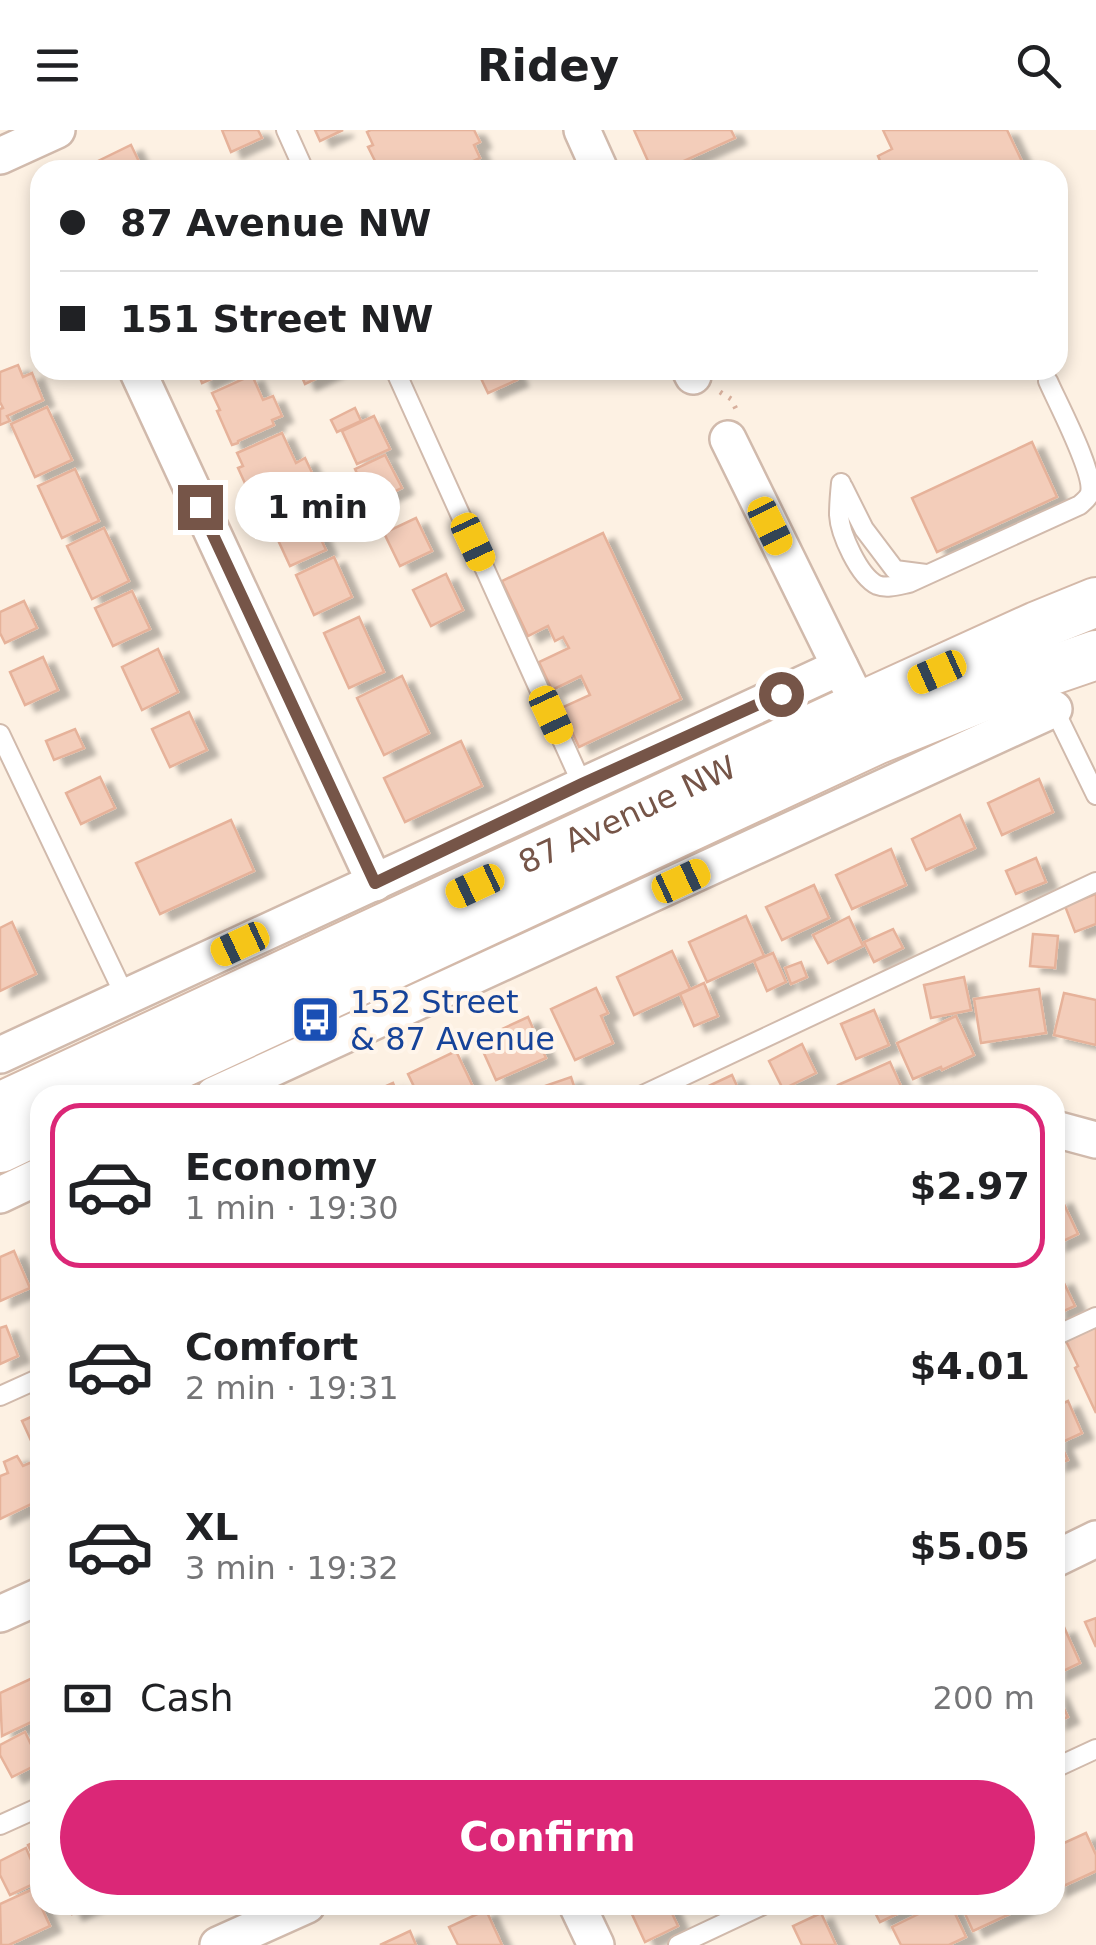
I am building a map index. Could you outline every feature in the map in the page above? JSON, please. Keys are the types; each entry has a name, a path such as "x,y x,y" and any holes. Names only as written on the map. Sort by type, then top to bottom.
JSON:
{"main road":[{"name":"87 Avenue NW","path":"134,1085 868,724 1038,626 1096,602"},
{"name":"87 Avenue NW","path":"868,724 1032,677 1096,654"},
{"name":"87 Avenue NW","path":"90,1085 176,1064"},
{"name":"87 Avenue NW","path":"0,1107 30,1100"},
{"path":"0,1148 30,1134"}],"street":[{"path":"582,130 596,160"},
{"path":"142,380 375,883"},
{"path":"733,427 868,724"},
{"name":"87 Avenue NW","path":"0,1055 582,784 868,724 1054,709"},
{"name":"87 Avenue NW","path":"232,1085 868,724"},
{"path":"1065,1132 1096,1140"},
{"path":"0,1195 30,1181"},
{"path":"1065,1553 1096,1539"},
{"path":"0,1614 30,1600"},
{"path":"218,1945 285,1915"},
{"path":"581,1915 596,1945"}],"lane":[{"path":"286,130 300,160"},
{"path":"399,380 582,784"},
{"path":"840,483 864,529 896,570 926,574 1080,505 1088,498 1090,481 1048,381"},
{"path":"1054,709 1096,795"},
{"path":"0,734 125,996"},
{"path":"664,1085 1096,882"},
{"path":"1065,1332 1096,1318"},
{"path":"0,1396 30,1382"},
{"path":"1065,1763 1096,1749"},
{"path":"0,1825 30,1811"},
{"path":"678,1945 742,1915"}],"path":[{"path":"702,380 731,399 733,427"}],"building":[{"path":"222,130 258,130 262,138 231,152"},
{"path":"315,130 343,130 320,141"},
{"path":"474,130 480,142 474,145 480,158 374,160 367,132"},
{"path":"634,130 731,130 735,138 686,160 648,160"},
{"path":"883,130 1007,130 1021,160 880,160 878,156 892,149"},
{"path":"131,145 138,160 100,160"},
{"path":"18,365 23,377 30,374 30,380 35,380 43,400 7,416 10,421 0,425 3,408 0,372"},
{"path":"241,380 254,380 263,400 273,396 282,416 272,420 274,425 232,445 212,393"},
{"path":"482,380 517,380 488,393"},
{"path":"47,407 72,460 35,477 11,424"},
{"path":"355,408 361,421 337,432 331,420"},
{"path":"374,416 390,449 357,464 342,431"},
{"path":"282,433 296,463 305,458 315,479 305,483 307,487 263,507 258,498 253,501 238,468 243,466 237,453"},
{"path":"1032,442 1057,497 937,552 912,498"},
{"path":"385,455 402,488 371,503 355,469"},
{"path":"75,469 99,521 62,538 38,486"},
{"path":"301,497 326,550 290,566 266,514"},
{"path":"416,518 432,551 400,566 384,533"},
{"path":"104,528 129,581 92,599 67,546"},
{"path":"603,533 681,699 579,747 561,708 590,695 581,676 552,690 539,662 569,648 563,637 555,641 548,626 528,636 502,581"},
{"path":"334,557 352,597 314,615 296,575"},
{"path":"446,574 463,610 431,626 413,590"},
{"path":"132,591 150,629 113,646 95,608"},
{"path":"24,601 37,628 5,643 0,633 0,612"},
{"path":"359,617 384,672 349,688 324,633"},
{"path":"158,649 178,692 142,710 122,667"},
{"path":"43,657 58,690 25,705 10,672"},
{"path":"402,676 429,733 384,755 357,698"},
{"path":"189,712 207,750 170,767 152,729"},
{"path":"75,729 84,748 54,760 46,741"},
{"path":"461,741 482,786 405,822 384,778"},
{"path":"100,777 115,808 81,824 66,793"},
{"path":"1039,779 1053,812 1002,835 988,803"},
{"path":"960,815 975,848 926,870 912,839"},
{"path":"231,820 254,871 160,914 136,863"},
{"path":"891,849 906,885 852,909 836,875"},
{"path":"1036,858 1046,882 1016,894 1006,871"},
{"path":"814,885 829,918 782,940 766,907"},
{"path":"1096,894 1096,924 1075,932 1065,906"},
{"path":"746,916 764,956 707,982 689,942"},
{"path":"849,917 863,946 828,963 813,935"},
{"path":"12,922 36,974 0,991 0,928"},
{"path":"893,929 903,948 874,962 864,942"},
{"path":"1033,934 1058,936 1055,968 1030,966"},
{"path":"672,951 690,989 634,1015 617,977"},
{"path":"773,953 786,982 767,991 754,961"},
{"path":"801,962 807,977 791,984 785,968"},
{"path":"964,977 971,1010 931,1018 924,985"},
{"path":"704,983 718,1016 694,1026 680,994"},
{"path":"596,988 608,1013 601,1016 613,1043 575,1060 551,1009"},
{"path":"1039,989 1046,1033 981,1043 974,999"},
{"path":"1064,993 1096,1000 1096,1045 1054,1035"},
{"path":"874,1010 889,1045 856,1059 841,1024"},
{"path":"956,1016 974,1055 913,1079 897,1043"},
{"path":"528,1017 546,1058 496,1080 478,1040"},
{"path":"802,1044 816,1073 791,1085 781,1085 769,1061"},
{"path":"456,1051 472,1085 413,1085 408,1074"},
{"path":"890,1062 900,1085 838,1085"},
{"path":"732,1075 736,1085 710,1085"},
{"path":"571,1077 574,1085 548,1085"},
{"path":"1065,1206 1078,1234 1065,1240"},
{"path":"14,1251 30,1288 0,1301 0,1257"},
{"path":"1065,1285 1075,1306 1065,1310"},
{"path":"6,1326 18,1356 0,1364 0,1328"},
{"path":"1096,1326 1096,1413 1066,1341"},
{"path":"1068,1401 1082,1433 1065,1441"},
{"path":"30,1417 30,1438 22,1421"},
{"path":"17,1456 23,1466 30,1463 30,1505 0,1519 0,1476 8,1473 4,1462"},
{"path":"1096,1618 1096,1647 1085,1622"},
{"path":"1065,1629 1080,1663 1065,1670"},
{"path":"30,1679 30,1723 2,1736 0,1693"},
{"path":"25,1732 30,1742 30,1768 12,1777 0,1755 0,1745"},
{"path":"1086,1833 1096,1855 1096,1871 1065,1885 1065,1842"},
{"path":"26,1848 30,1886 10,1895 0,1875 0,1861"},
{"path":"30,1890 30,1915 45,1915 50,1926 1,1945 0,1904"},
{"path":"475,1915 488,1915 502,1945 458,1945 449,1927"},
{"path":"632,1915 673,1915 678,1926 645,1942"},
{"path":"822,1915 836,1945 802,1945 793,1926"},
{"path":"876,1915 895,1915 880,1922"},
{"path":"917,1915 956,1915 966,1937 949,1945 901,1945 892,1927"},
{"path":"966,1915 1007,1915 973,1931"},
{"path":"410,1931 416,1945 380,1945"}],"place":[{"name":"152 Street & 87 Avenue","path":"315,1020"}],"route":[{"path":"200,507 375,883 781,694"}]}
